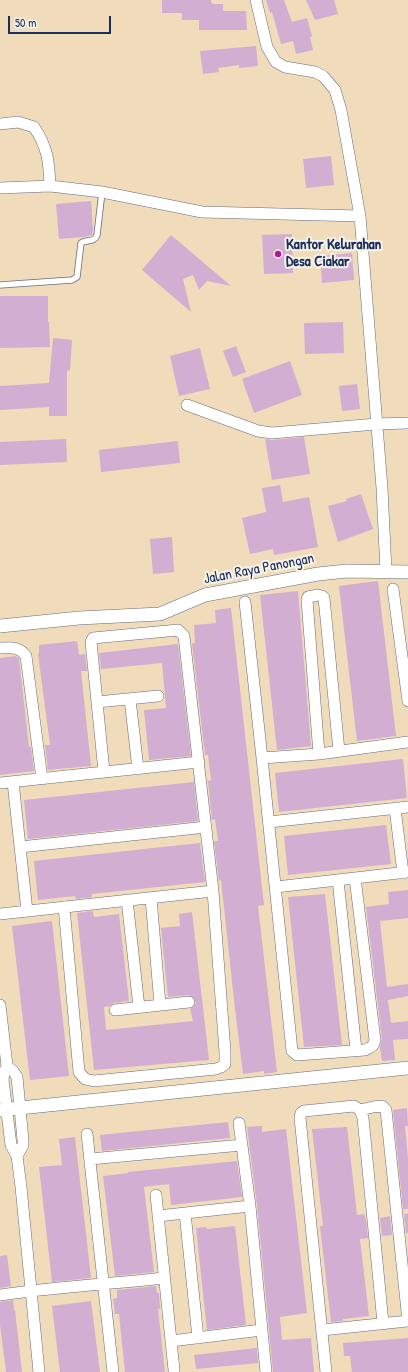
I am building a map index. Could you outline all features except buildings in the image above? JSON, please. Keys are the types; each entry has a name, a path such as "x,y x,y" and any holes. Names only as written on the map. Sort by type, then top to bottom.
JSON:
{"street":[{"path":"256,0 267,47 276,62 285,67 315,72 323,76 335,90 341,110 360,216 382,488 386,572"},
{"path":"0,124 18,122 34,127 41,138 49,162 50,186"},
{"path":"0,188 50,186 102,192 202,212 360,216"},
{"path":"187,405 258,431 272,432 408,423"},
{"name":"Jalan Raya Panongan","path":"0,626 79,618 160,614 204,595 318,574 346,571 408,572"},
{"path":"393,589 408,701"},
{"path":"319,754 307,600 308,597 318,595 324,598 339,751"},
{"path":"245,602 292,1051 297,1054 365,1050 372,1046 375,1040 356,878"},
{"path":"64,907 79,1072 85,1079 94,1081 110,1080 216,1069 225,1064 213,891 184,636 182,632 178,630 93,638 90,642 104,772"},
{"path":"0,648 15,648 22,650 26,656 42,779"},
{"path":"97,702 158,696"},
{"path":"130,699 138,769"},
{"path":"262,758 319,754 408,742"},
{"path":"0,783 199,762"},
{"path":"13,782 27,911"},
{"path":"269,822 408,807"},
{"path":"276,887 405,872 395,808"},
{"path":"20,847 206,827"},
{"path":"338,880 356,1050"},
{"path":"0,914 213,891"},
{"path":"151,898 160,1005"},
{"path":"127,900 139,1007"},
{"path":"115,1010 189,1002"},
{"path":"0,1004 7,1066 3,1080 3,1110 8,1123 11,1145 17,1156 32,1291 39,1372"},
{"path":"7,1066 17,1077 23,1140 23,1145 17,1156"},
{"path":"3,1110 408,1068"},
{"path":"326,1372 300,1118 301,1113 308,1110 354,1106 360,1110 363,1118 383,1323"},
{"path":"322,1330 408,1321 386,1110 382,1106 373,1106 360,1110"},
{"path":"239,1123 250,1206 266,1372"},
{"path":"87,1134 113,1372"},
{"path":"90,1159 242,1145"},
{"path":"156,1194 174,1370"},
{"path":"158,1216 250,1206"},
{"path":"185,1213 198,1338"},
{"path":"0,1295 164,1278"},
{"path":"171,1341 262,1330"}],"lane":[{"path":"0,285 72,280 77,277 81,243 93,240 97,235 102,192"}],"place":[{"name":"Kantor Kelurahan Desa Ciakar","path":"278,254"}]}
